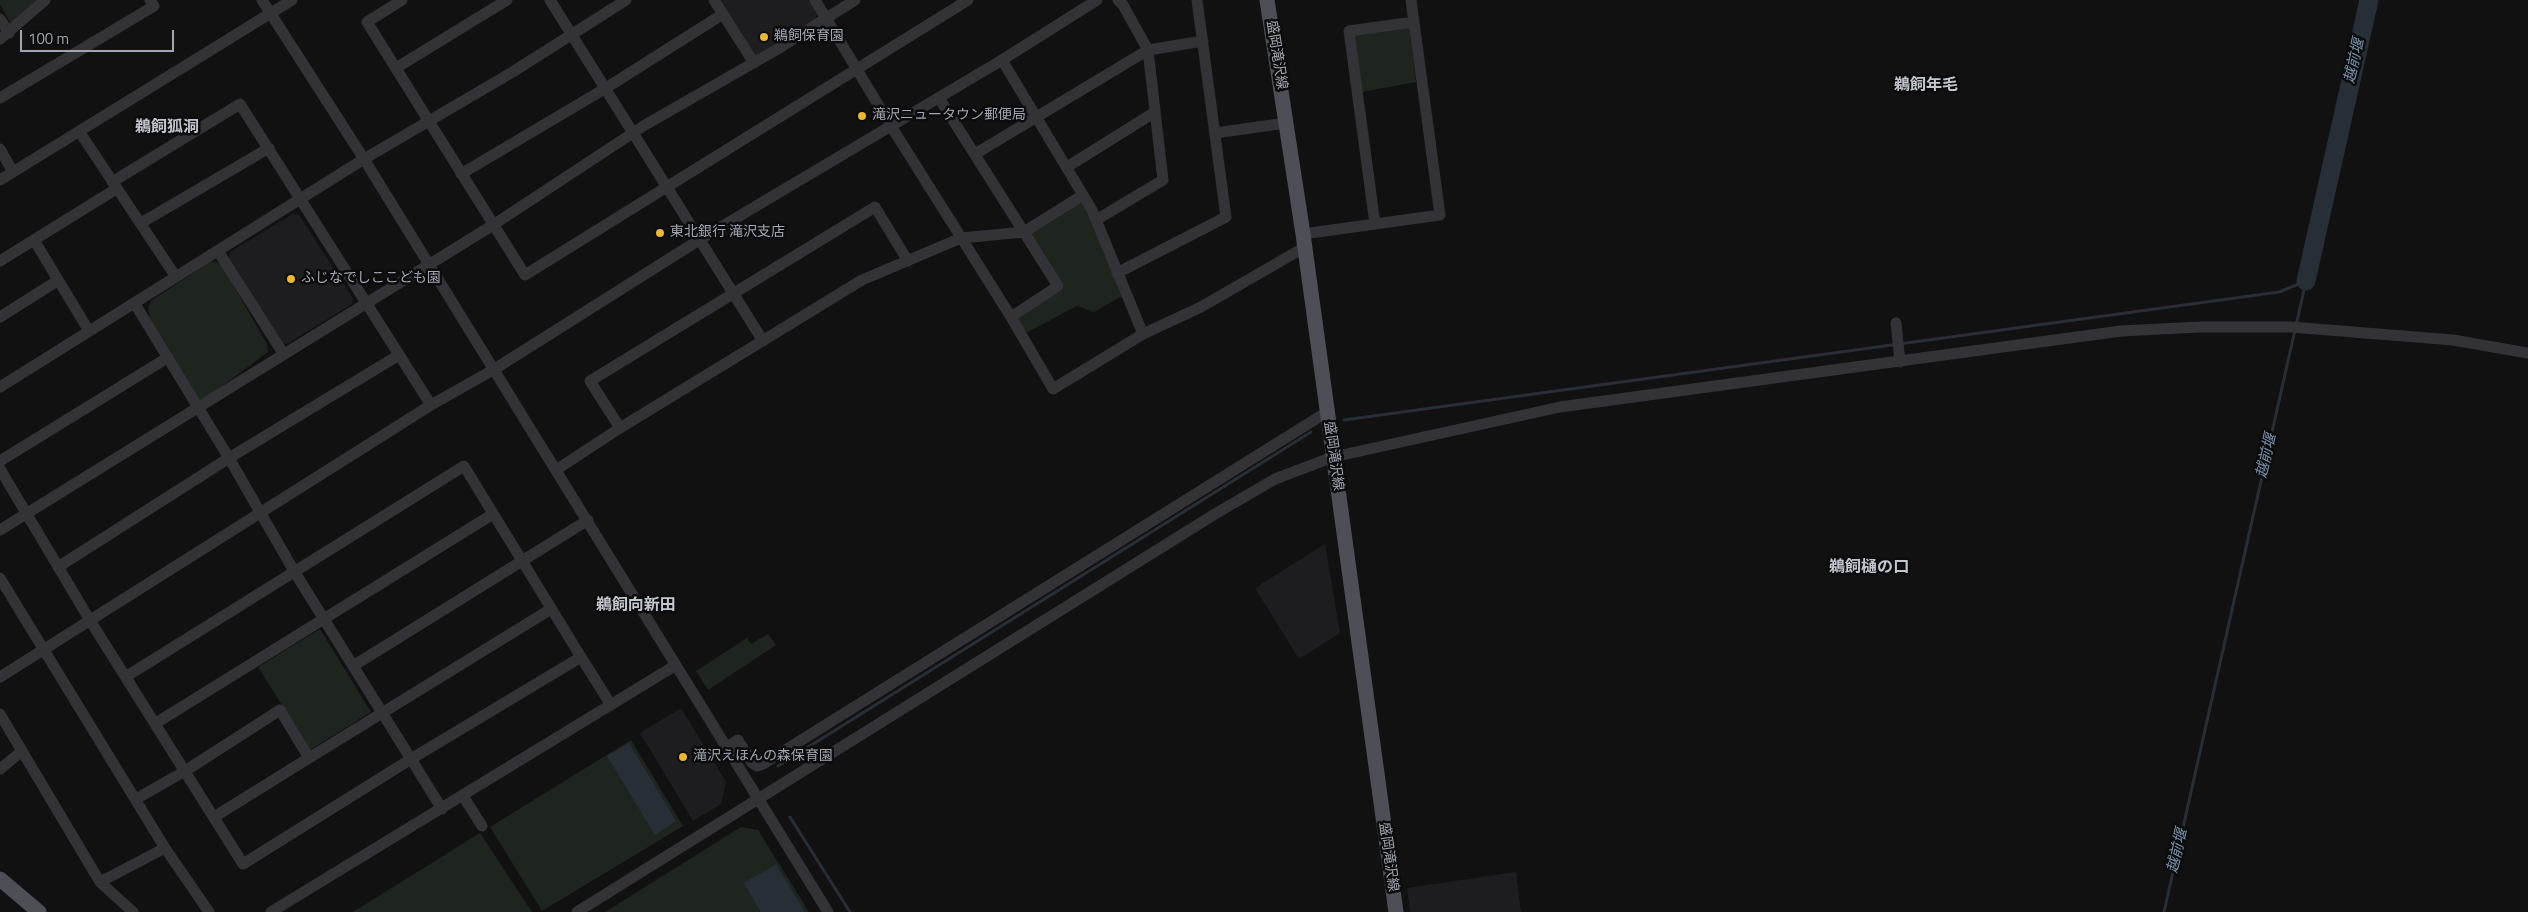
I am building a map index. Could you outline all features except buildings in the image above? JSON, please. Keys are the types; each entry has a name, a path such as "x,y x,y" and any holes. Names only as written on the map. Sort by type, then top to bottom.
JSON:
{"main road":[{"name":"盛岡滝沢線","path":"1268,0 1304,240 1396,912"},
{"path":"0,879 39,912"}],"street":[{"path":"0,19 4,36 45,0"},
{"path":"0,98 154,6 150,0"},
{"path":"262,0 364,159 828,912"},
{"path":"0,180 292,0"},
{"path":"402,0 367,22 526,275 968,0"},
{"path":"396,68 507,0"},
{"path":"550,0 635,133 699,240 763,341"},
{"path":"0,387 364,159 511,72 626,0"},
{"path":"714,0 754,63"},
{"path":"815,0 890,126 1011,317 1053,389 1143,334 1201,307 1304,240 1374,224 1440,215 1411,0"},
{"path":"0,530 283,353 493,225 635,133 754,63 855,0"},
{"path":"0,677 42,649 91,622 431,405 493,370 699,240 1002,60 1097,0"},
{"path":"1096,220 1163,180 1148,50 1123,5 1118,0"},
{"path":"1117,272 1226,218 1197,0"},
{"path":"462,174 606,88 723,14"},
{"path":"1374,224 1349,31 1414,22"},
{"path":"975,154 1148,50 1203,41"},
{"path":"1002,60 1084,195 1143,334"},
{"path":"938,98 1058,286 1011,317"},
{"path":"0,261 240,104 269,148 299,200 431,405"},
{"path":"1067,167 1155,112"},
{"path":"1215,133 1286,123"},
{"path":"79,131 176,277"},
{"path":"141,223 269,148"},
{"path":"0,149 13,172"},
{"path":"556,470 620,428 862,280 961,238 1024,232 1084,195"},
{"path":"620,428 590,381 734,295 875,207 908,261"},
{"path":"34,240 89,331"},
{"path":"218,251 283,353"},
{"path":"0,317 58,281"},
{"path":"135,304 229,458 294,571 442,809"},
{"path":"1896,323 1900,362"},
{"path":"578,912 1223,509 1275,479 1333,457 1560,407 2121,331 2200,327 2295,328 2453,340 2528,353"},
{"path":"58,567 229,458 399,355"},
{"path":"0,461 167,358"},
{"path":"727,747 738,740 752,763 757,766 762,764 1328,412"},
{"path":"127,676 464,466 611,705"},
{"path":"0,469 91,622 127,676 243,864 411,759 581,657"},
{"path":"156,723 493,514"},
{"path":"353,666 588,520"},
{"path":"0,578 165,848 208,912"},
{"path":"214,817 551,609"},
{"path":"271,912 676,666"},
{"path":"136,799 185,771 280,710 309,758"},
{"path":"0,714 100,882 133,912"},
{"path":"0,769 22,751"},
{"path":"463,796 482,826"},
{"path":"100,882 165,848"}],"shaded area":[{"path":"0,0 37,0 11,24 0,5"},
{"name":"鵜飼保育園","path":"717,0 809,0 817,13 816,18 756,56"},
{"path":"1409,26 1416,82 1362,92 1354,38 1358,33"},
{"path":"1083,198 1122,296 1094,312 1077,306 1024,334 1015,318 1061,286 1028,233"},
{"name":"ふじなでしここども園","path":"293,214 299,215 353,298 352,304 287,344 283,343 229,260 230,252"},
{"path":"211,261 221,264 267,344 268,352 206,398 197,400 150,318 148,308 151,301"},
{"path":"1325,544 1340,633 1299,659 1255,588"},
{"path":"320,629 371,712 310,750 258,667"},
{"path":"768,634 776,645 708,690 696,671 747,638 751,644"},
{"name":"滝沢えほんの森保育園","path":"681,708 726,782 721,804 693,821 640,733"},
{"path":"631,740 683,826 542,911 490,827"},
{"path":"629,743 676,821 655,835 607,756"},
{"path":"741,827 758,830 809,912 605,912"},
{"path":"480,833 532,912 353,912"},
{"path":"776,864 805,912 761,912 744,883"},
{"path":"1516,872 1521,912 1410,912 1407,888"}],"waterway":[{"name":"越前堰","path":"2306,281 2369,0"},
{"path":"1344,420 2279,292 2306,281 2164,912"},
{"path":"778,766 1311,432"},
{"path":"790,817 850,912"}],"place":[{"name":"鵜飼保育園","path":"764,37"},
{"name":"滝沢ニュータウン郵便局","path":"862,116"},
{"name":"東北銀行 滝沢支店","path":"660,233"},
{"name":"ふじなでしここども園","path":"291,279"},
{"name":"滝沢えほんの森保育園","path":"683,757"}],"district":[{"name":"鵜飼年毛","path":"1926,86"},
{"name":"鵜飼狐洞","path":"167,128"},
{"name":"鵜飼樋の口","path":"1869,568"},
{"name":"鵜飼向新田","path":"636,606"}]}
